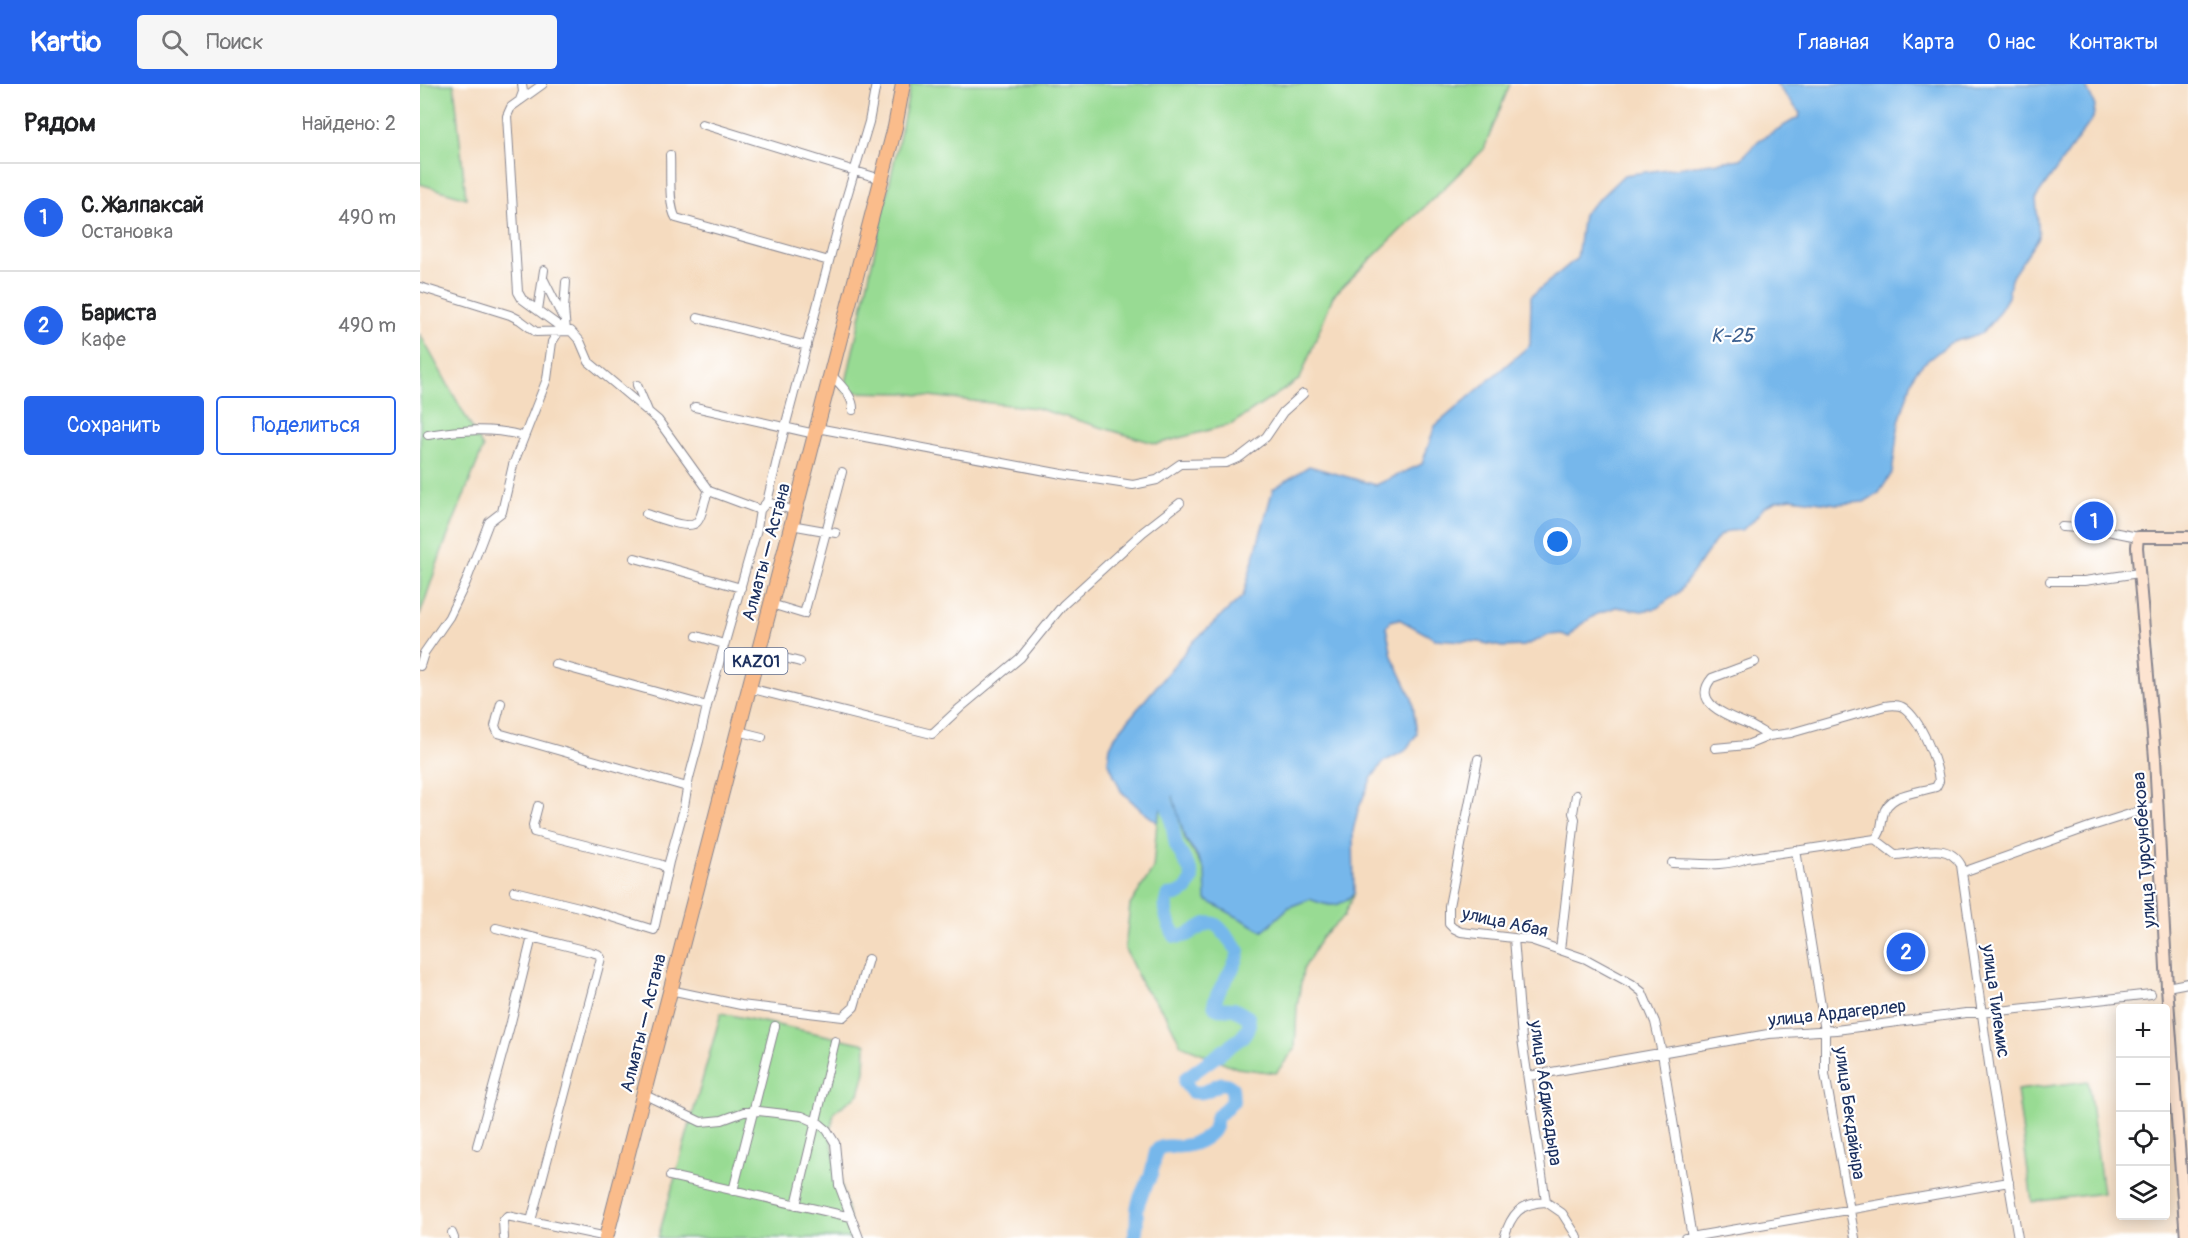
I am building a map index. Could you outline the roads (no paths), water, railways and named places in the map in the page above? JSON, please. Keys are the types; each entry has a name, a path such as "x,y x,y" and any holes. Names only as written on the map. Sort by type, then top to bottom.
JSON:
{"highway":[{"name":"Алматы — Астана","path":"607,1237 895,127 903,84"}],"street":[{"path":"520,100 523,92 522,84"},
{"path":"543,84 511,107 507,116 518,292 522,299 562,331"},
{"path":"514,891 583,908 654,930 667,872 684,813 687,787 707,706 741,588 760,510 768,502 785,427 829,261 869,122 876,84"},
{"path":"702,124 881,179"},
{"path":"670,156 672,205 676,218 829,261"},
{"path":"544,270 544,280 564,320"},
{"path":"538,310 540,288 544,280"},
{"path":"420,666 424,653 449,617 466,582 489,522 502,512 513,465 547,380 552,342 562,331 566,282"},
{"path":"420,287 510,315 536,332 574,333 589,362 665,428 709,491 760,510"},
{"path":"698,318 807,346"},
{"path":"831,374 854,404 853,410"},
{"path":"637,385 648,411"},
{"path":"695,407 785,427 1133,485 1157,480 1180,464 1226,463 1240,458 1266,437 1283,412 1303,394"},
{"path":"428,435 477,430 510,432 523,436"},
{"path":"771,604 804,614 842,472"},
{"path":"646,514 686,526 693,525 698,522 709,491"},
{"path":"768,502 795,511"},
{"path":"749,688 932,734 1020,658 1064,605 1143,532 1180,503"},
{"path":"791,525 836,533"},
{"path":"2062,527 2097,529 2138,537 2188,537"},
{"name":"улица Турсунбекова","path":"2138,537 2186,1238"},
{"path":"635,558 741,588"},
{"path":"2050,581 2084,581 2139,573"},
{"path":"697,636 724,644"},
{"path":"758,651 800,662"},
{"path":"1755,662 1712,678 1706,688 1707,694 1711,704 1719,712 1769,736"},
{"path":"555,664 707,706"},
{"path":"501,703 495,728 498,733 687,787"},
{"path":"1672,863 1736,863 1747,858 1875,839 1880,833 1884,812 1891,801 1900,796 1936,787 1939,781 1933,756 1924,737 1904,708 1898,705 1886,706 1798,731 1769,736 1738,747 1715,748"},
{"path":"738,731 762,737"},
{"name":"улица Абая","path":"1478,759 1448,920 1453,928 1461,932 1531,940 1560,950 1606,969 1642,992 1653,1016 1662,1053 1690,1238"},
{"path":"1560,950 1575,819 1573,806 1576,795"},
{"path":"1875,839 1896,855 1946,850 1959,860 1963,872 2158,805"},
{"path":"538,806 532,825 534,832 659,864 664,866 667,872"},
{"name":"улица Бекдайыра","path":"1796,850 1824,1031 1825,1074 1855,1238"},
{"name":"улица Тилемис","path":"1963,872 1982,1012 2018,1238"},
{"path":"496,928 598,954 601,962 531,1221"},
{"path":"477,1146 532,937"},
{"name":"улица Абдикадыра","path":"1514,938 1522,1039 1546,1202"},
{"path":"670,990 741,1005 843,1017 854,1007 868,959"},
{"path":"2168,987 2188,983"},
{"name":"улица Ардагерлер","path":"1529,1076 1768,1034 1824,1031 2151,994"},
{"path":"733,1191 775,1026"},
{"path":"796,1205 835,1041"},
{"path":"643,1094 701,1122 722,1120 744,1112 789,1114 815,1121 833,1137 837,1150 839,1185 858,1238"},
{"path":"670,1176 852,1217"},
{"path":"1690,1238 2008,1182"},
{"path":"1504,1238 1513,1215 1530,1204 1546,1202 1562,1213 1572,1225 1578,1238"},
{"path":"504,1238 504,1218 507,1216 607,1237"}],"water":[{"name":"К-25","path":"1776,84 2085,84 2095,106 2093,118 2036,198 2039,237 2011,278 2008,297 1996,317 1982,333 1950,343 1914,374 1899,422 1892,473 1879,493 1864,502 1837,504 1791,498 1764,507 1742,530 1728,531 1719,536 1679,592 1657,608 1642,611 1616,607 1597,614 1580,625 1569,637 1562,634 1549,635 1524,646 1502,647 1479,642 1435,639 1399,619 1390,621 1386,627 1392,656 1412,698 1417,734 1405,751 1383,762 1371,779 1358,810 1353,831 1354,893 1338,904 1328,905 1310,899 1289,907 1263,931 1206,900 1205,871 1185,839 1169,783 1157,822 1121,791 1108,761 1110,747 1116,735 1194,641 1243,596 1273,489 1309,466 1376,485 1422,464 1435,426 1530,345 1531,296 1577,258 1583,214 1624,175 1741,159 1759,140 1799,117 1800,113"}],"waterway":[{"path":"1134,1238 1139,1201 1150,1176 1156,1151 1165,1146 1189,1145 1206,1138 1214,1129 1216,1118 1233,1101 1232,1088 1228,1085 1221,1084 1207,1091 1192,1092 1185,1083 1186,1078 1241,1038 1249,1026 1248,1017 1234,1009 1216,1008 1214,1004 1239,951 1219,927 1211,923 1186,935 1175,936 1167,917 1168,896 1177,895 1186,890 1192,880 1191,872 1176,845 1165,798 1173,765"}],"place":[{"name":"С. Жалпаксай","path":"2094,521"},
{"name":"Бариста","path":"1906,952"}]}
